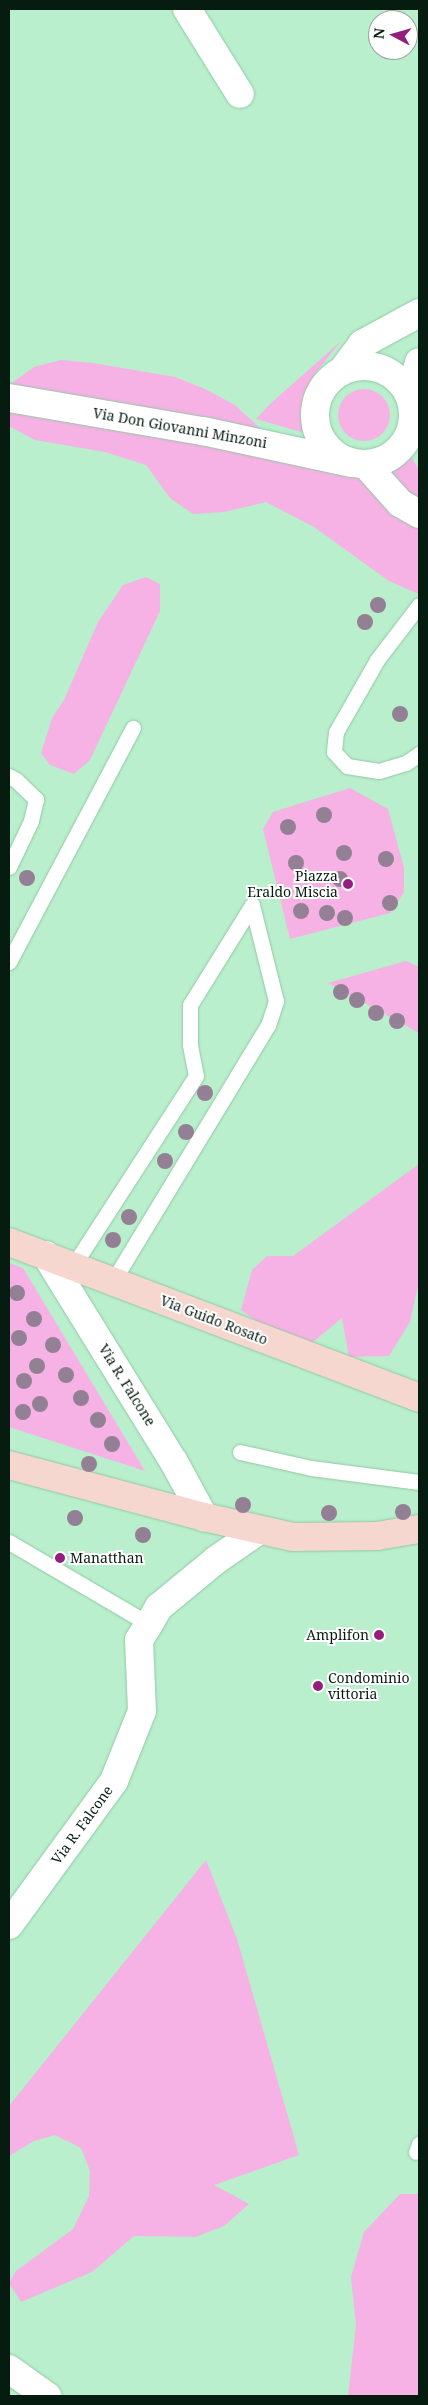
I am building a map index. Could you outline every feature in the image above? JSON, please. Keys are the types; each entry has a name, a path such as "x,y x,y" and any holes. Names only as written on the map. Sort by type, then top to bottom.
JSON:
{"street":[{"path":"187,9 240,94"},
{"path":"342,371 358,366 374,366 389,372 402,383 410,396 416,433 396,453 382,462 359,464 335,456 324,444 316,428 315,412 319,395 329,381 342,371 362,344 419,313"},
{"path":"410,396 419,362"},
{"name":"Via Don Giovanni Minzoni","path":"9,398 203,431 359,464"},
{"path":"359,464 400,503 419,514"},
{"name":"Via Guido Rosato","path":"9,1242 419,1398"},
{"name":"Via R. Falcone","path":"46,1255 174,1462 204,1517"},
{"path":"9,1465 258,1531 293,1537 377,1536 419,1528"},
{"name":"Via R. Falcone","path":"9,1925 114,1781 142,1711 139,1640 148,1624 159,1607 216,1560 258,1531"},
{"path":"9,2369 47,2396"}],"lane":[{"path":"419,605 377,660 336,732 334,752 347,766 378,771 406,763 419,754"},
{"path":"9,962 133,728"},
{"path":"9,776 16,780 36,800 31,821 9,867"},
{"path":"73,1266 196,1076 190,1045 190,1005 252,905 276,1001 268,1025 113,1281"},
{"path":"240,1452 311,1468 419,1482"},
{"path":"9,1542 148,1624"}],"shaded area":[{"path":"341,341 313,376 305,394 301,414 305,433 256,419 270,404"},
{"path":"61,360 93,363 175,377 205,389 235,405 264,432 361,471 419,523 419,594 389,581 314,527 266,502 224,512 193,514 170,498 146,465 105,452 35,440 9,426 9,385 34,367"},
{"path":"364,389 374,391 382,397 388,405 390,415 388,425 382,433 374,439 364,441 354,439 346,433 340,425 338,415 340,405 346,397 354,391"},
{"path":"412,458 419,470 419,500 380,476"},
{"path":"146,577 160,584 160,611 90,760 74,774 50,765 41,753 52,718 64,700 98,622 123,585"},
{"path":"350,788 388,809 404,868 404,892 390,913 290,939 263,829 273,812"},
{"path":"406,961 419,967 419,1033 328,983"},
{"path":"419,1164 419,1282 410,1322 389,1356 349,1357 342,1318 313,1342 274,1333 241,1310 252,1270 267,1256 293,1256"},
{"path":"9,1263 23,1268 145,1471 9,1427"},
{"path":"206,1860 237,1939 299,2155 214,2185 249,2204 224,2226 195,2237 134,2236 92,2272 21,2302 9,2283 16,2271 73,2229 89,2196 90,2171 81,2148 55,2135 34,2141 9,2156 9,2106"},
{"path":"400,2194 419,2194 419,2396 348,2396 356,2325 351,2277 364,2232"}],"place":[{"name":"Piazza Eraldo Miscia","path":"348,884"},
{"name":"Manatthan","path":"60,1558"},
{"name":"Amplifon","path":"379,1635"},
{"name":"Condominio vittoria","path":"318,1686"}]}
